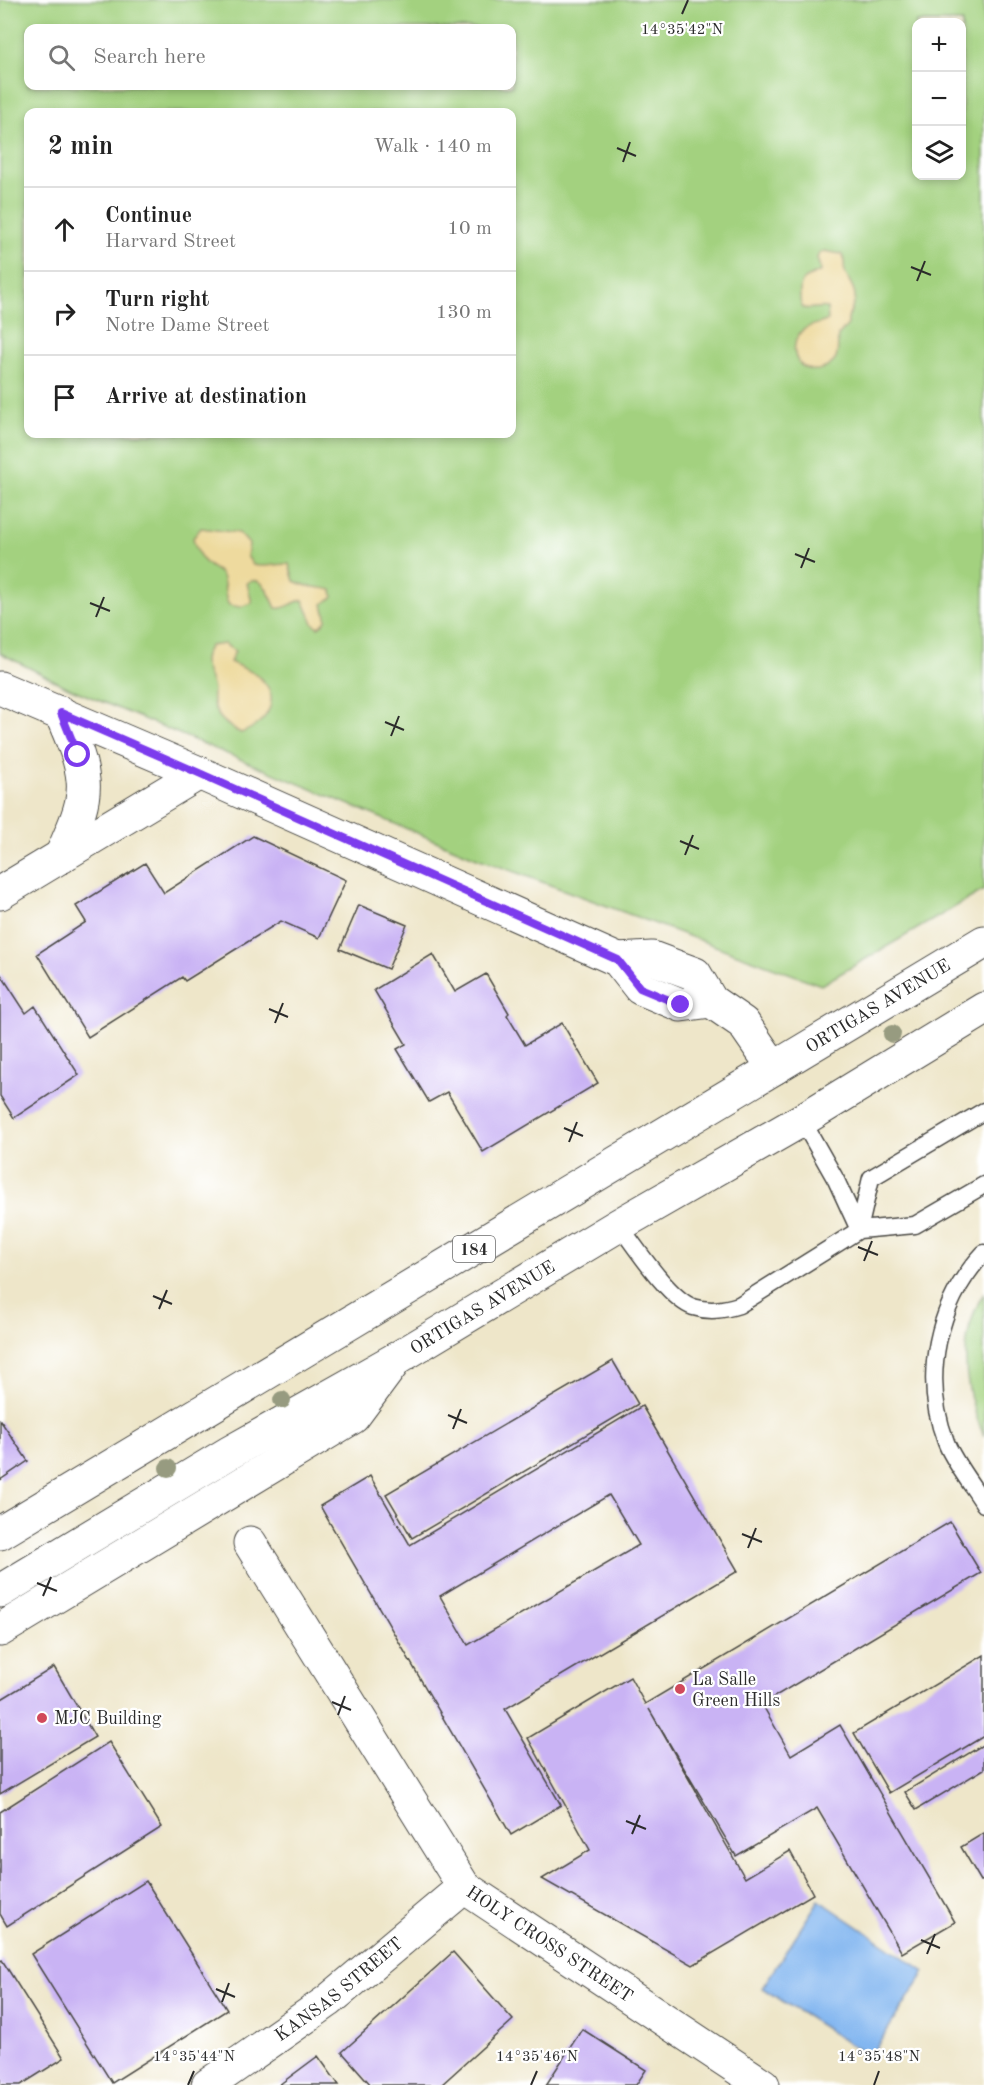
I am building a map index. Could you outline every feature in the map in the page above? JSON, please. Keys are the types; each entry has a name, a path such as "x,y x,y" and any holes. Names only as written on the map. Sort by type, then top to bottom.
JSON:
{"main road":[{"path":"0,688 199,773 618,960 652,958 695,974 711,1001 743,1023 774,1068"},
{"path":"61,713 78,755 84,782 80,809 61,857"},
{"path":"0,893 199,773"},
{"name":"ORTIGAS AVENUE","path":"0,1533 984,942"},
{"name":"ORTIGAS AVENUE","path":"0,1630 353,1417 396,1359 619,1225 802,1120 984,1009"},
{"path":"0,1591 229,1453 396,1359"},
{"name":"HOLY CROSS STREET","path":"250,1543 464,1887 763,2085"},
{"name":"KANSAS STREET","path":"208,2085 328,2001 464,1887"}],"lane":[{"path":"859,1230 871,1178 984,1111"},
{"path":"802,1120 836,1180 859,1230"},
{"path":"619,1225 664,1285 692,1307 719,1311 739,1305 859,1230 915,1225 984,1185"},
{"path":"984,1253 956,1291 943,1320 936,1350 934,1382 937,1413 946,1443 984,1504"}],"green space":[{"path":"0,0 984,0 984,890 821,985 477,858 69,688 0,653"},
{"path":"984,1293 984,1436 968,1383 966,1346 975,1310"}],"sand":[{"path":"824,251 843,256 845,272 855,298 848,325 838,335 835,360 830,365 813,370 800,364 796,358 795,343 802,331 828,320 827,308 803,308 800,301 800,288 805,279 821,271 817,258"},
{"path":"201,528 239,533 249,544 247,556 253,565 289,564 294,581 332,590 333,597 323,604 325,622 318,627 313,623 303,600 283,608 276,608 265,587 257,581 247,583 252,603 240,607 229,605 222,576 204,562 195,545 193,538"},
{"path":"224,644 235,651 230,662 255,674 264,682 271,699 266,715 241,733 228,725 217,713 213,703 212,685 204,662 210,646"}],"water":[{"path":"819,1900 925,1972 870,2057 762,1988"}],"building":[{"path":"253,836 346,880 319,938 281,921 185,981 182,977 88,1037 37,954 86,922 76,906 145,863 164,893"},
{"path":"359,905 407,925 388,969 340,949"},
{"path":"433,954 455,992 486,974 525,1045 562,1023 598,1083 483,1152 447,1092 429,1102 397,1049 406,1044 374,990"},
{"path":"0,973 26,1013 35,1006 79,1075 14,1118 0,1096"},
{"path":"613,1361 638,1404 412,1538 386,1494"},
{"path":"642,1406 738,1571 505,1709 561,1805 511,1835 320,1506 370,1476 410,1545","holes":["609,1495 639,1545 468,1645 440,1596"]},
{"path":"0,1420 28,1461 0,1480"},
{"path":"950,1522 981,1573 762,1704 791,1755 840,1725 955,1922 902,1953 817,1808 736,1856 649,1709 745,1878 790,1851 813,1894 693,1965 542,1879 590,1850 528,1738 630,1677 645,1704"},
{"path":"984,1655 984,1736 889,1793 854,1733"},
{"name":"MJC Building","path":"54,1667 95,1737 0,1794 0,1700"},
{"path":"109,1742 162,1827 7,1926 0,1914 0,1812"},
{"path":"984,1744 984,1769 916,1810 905,1792"},
{"path":"984,1833 984,1880 981,1881 961,1847"},
{"path":"146,1881 227,2010 112,2083 31,1954"},
{"path":"453,1952 513,2020 441,2085 371,2085 342,2052"},
{"path":"2,1960 64,2058 21,2085 0,2085 0,1961"},
{"path":"582,2029 646,2070 636,2085 546,2085"},
{"path":"318,2056 339,2085 279,2085"}],"place":[{"name":"La Salle Green Hills","path":"680,1689"},
{"name":"MJC Building","path":"42,1718"}],"route":[{"path":"78,755 61,713 618,960 640,988 681,1005"}]}
